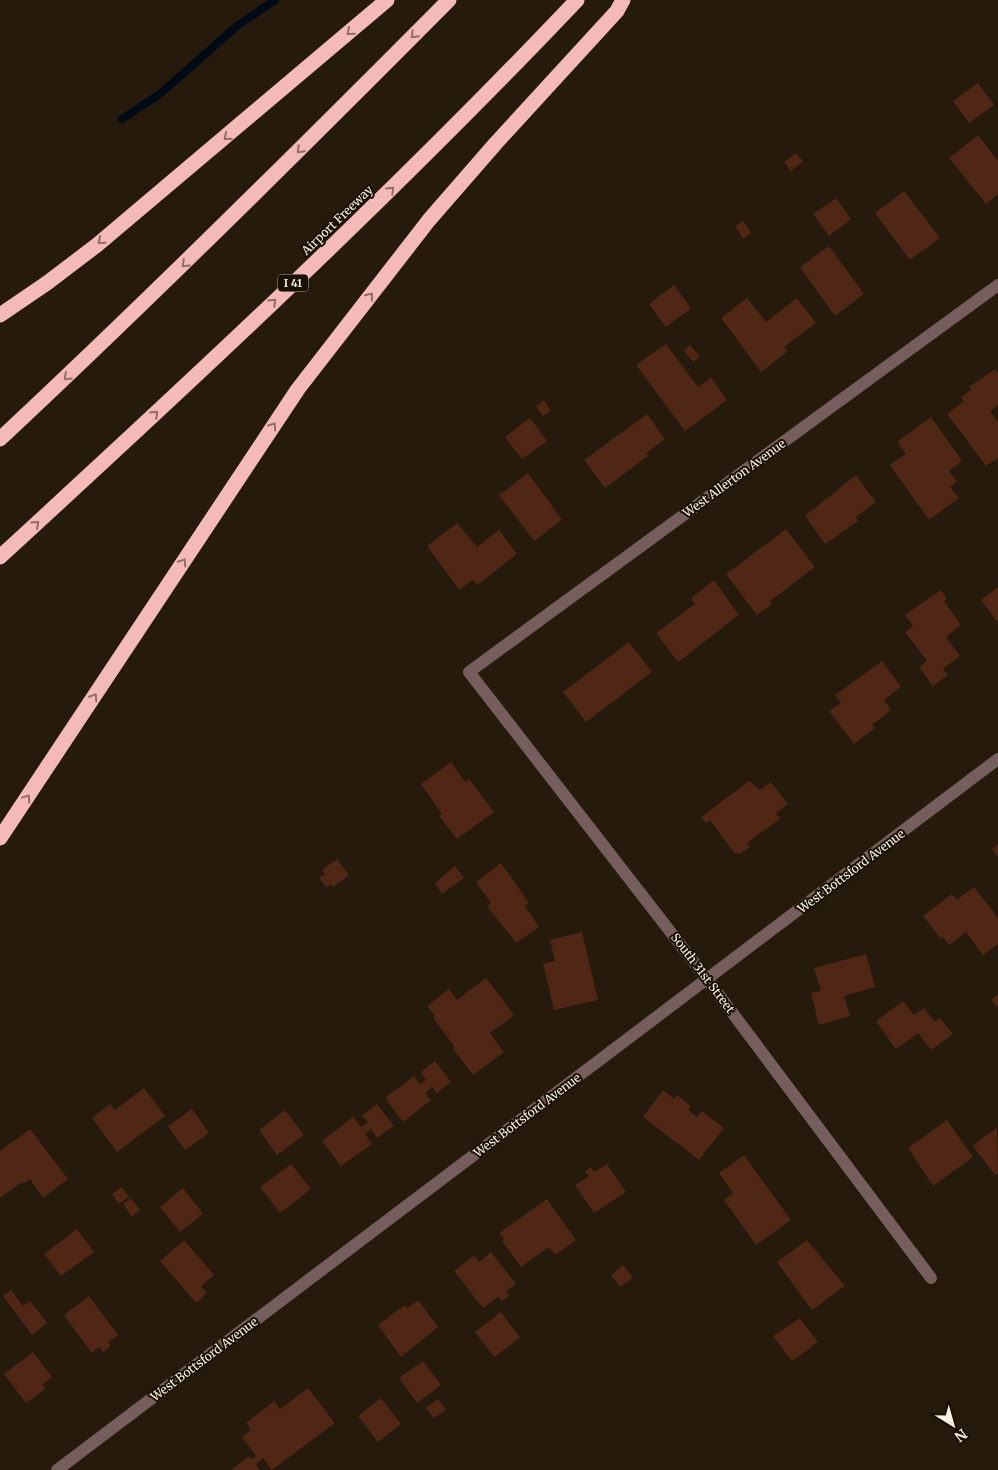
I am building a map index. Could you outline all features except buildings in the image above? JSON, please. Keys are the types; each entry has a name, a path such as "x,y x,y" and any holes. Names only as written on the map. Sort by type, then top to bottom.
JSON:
{"highway":[{"path":"0,314 47,283 96,245 387,0"},
{"path":"0,439 136,312 449,0"},
{"name":"Airport Freeway","path":"0,557 128,440 386,194 577,0"},
{"path":"0,838 304,382 429,220 496,143 617,11 623,0"}],"street":[{"name":"West Allerton Avenue","path":"469,672 998,285"},
{"name":"South 31st Street","path":"469,672 707,979 931,1278"},
{"name":"West Bottsford Avenue","path":"57,1470 998,759"}],"waterway":[{"path":"122,119 161,93 237,26 275,0"}]}
